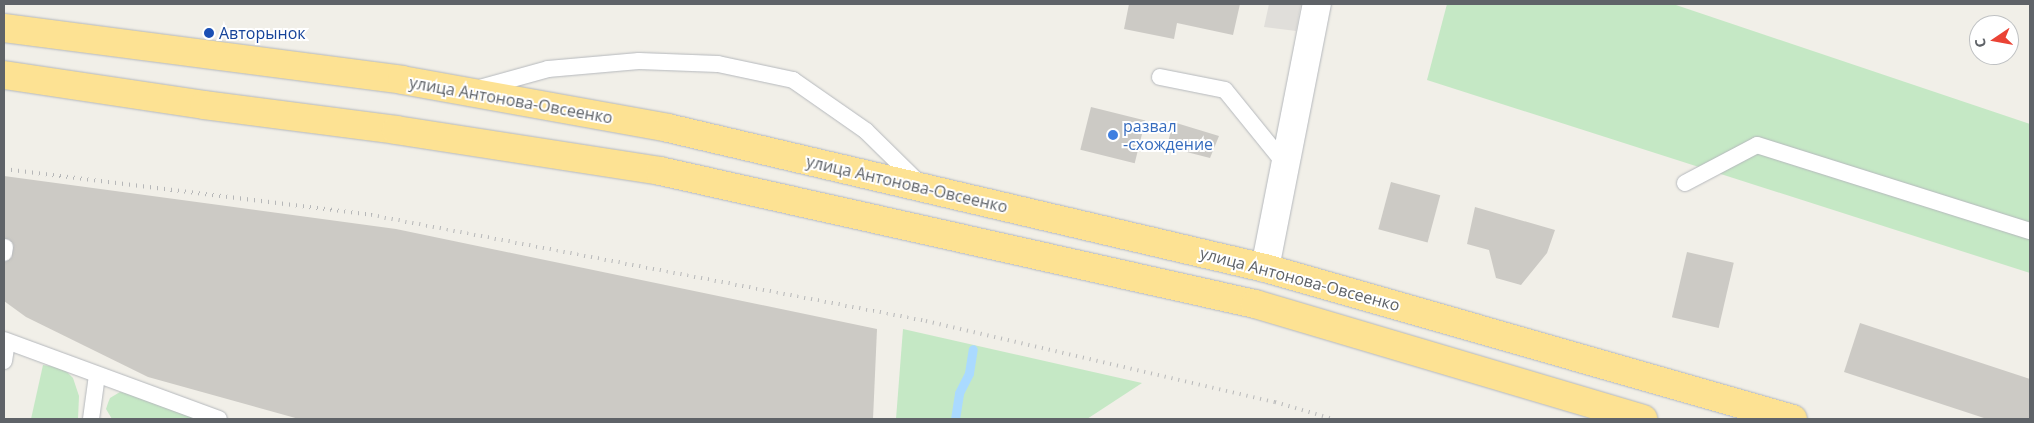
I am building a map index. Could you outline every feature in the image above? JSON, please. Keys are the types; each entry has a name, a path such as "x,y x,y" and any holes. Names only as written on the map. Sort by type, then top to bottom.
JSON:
{"highway":[{"name":"улица Антонова-Овсеенко","path":"4,28 392,79 668,128 1266,268 1793,419"},
{"path":"4,74 204,105 396,130 660,171 1256,304 1643,419"}],"street":[{"path":"1266,268 1318,4"}],"lane":[{"path":"467,92 548,69 639,61 718,64 793,80 866,131 924,187"},
{"path":"1160,77 1224,90 1285,164"},
{"path":"1685,183 1757,145 2030,231"},
{"path":"4,361 6,342 219,419"},
{"path":"91,419 97,375"}],"shaded area":[{"path":"1269,4 1301,4 1296,31 1264,27"}],"green space":[{"path":"1447,4 1673,4 2030,124 2030,273 1427,80"},
{"path":"903,329 1142,383 1087,419 896,419"},
{"path":"43,365 63,368 73,378 79,396 78,419 31,419"},
{"path":"120,392 128,393 199,419 112,419 106,409 110,398"}],"building":[{"path":"1129,4 1240,4 1233,35 1177,23 1174,39 1124,29"},
{"name":"развал -схождение","path":"1091,107 1145,121 1135,163 1080,150"},
{"path":"1173,122 1219,136 1210,158 1167,147"},
{"path":"4,176 396,229 877,329 873,419 299,419 148,377 26,317 4,301"},
{"path":"1391,182 1440,195 1428,243 1378,229"},
{"path":"1475,207 1555,230 1547,253 1521,285 1496,278 1489,250 1467,244"},
{"path":"1687,252 1734,263 1719,328 1672,317"},
{"path":"1860,323 2030,379 2030,419 1987,419 1844,372"}],"waterway":[{"path":"955,419 959,393 969,373 973,349"}],"railway":[{"path":"4,169 371,215 926,321 1275,402 1333,419"}],"place":[{"name":"Авторынок","path":"209,33"},
{"name":"развал -схождение","path":"1113,135"}]}
